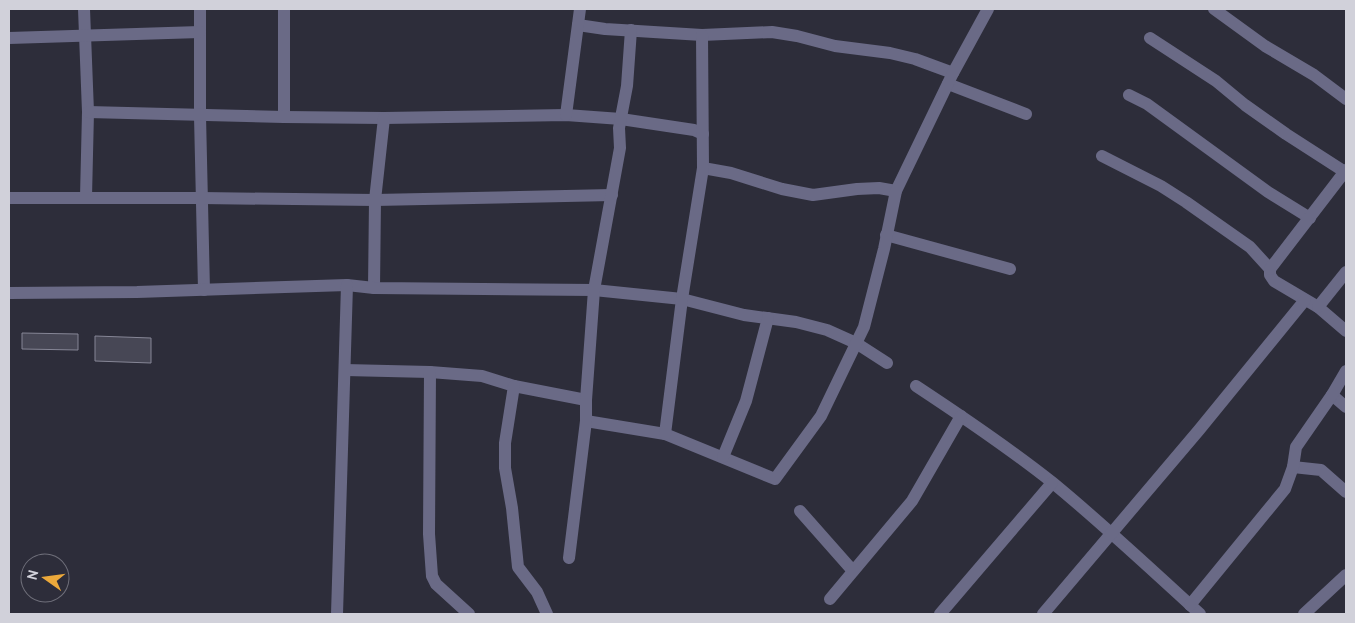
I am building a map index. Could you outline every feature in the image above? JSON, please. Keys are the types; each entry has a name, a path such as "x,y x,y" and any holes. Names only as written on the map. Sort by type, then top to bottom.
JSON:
{"street":[{"path":"84,9 88,112 86,197"},
{"path":"200,9 201,198 204,290"},
{"path":"284,9 284,117"},
{"path":"566,115 580,9"},
{"path":"586,421 665,434 775,479 821,416 864,327 896,191 951,78 988,9"},
{"path":"1214,9 1265,46 1314,75 1346,99"},
{"path":"578,25 605,29 702,35 772,32 797,36 835,46 890,53 915,59 1026,114"},
{"path":"569,558 586,421 594,290 620,148 619,128 627,86 631,30"},
{"path":"9,38 200,32"},
{"path":"665,434 682,299 703,168 702,35"},
{"path":"1150,38 1216,81 1245,105 1286,134 1346,171 1270,269 1270,275 1274,281 1318,307 1346,331"},
{"path":"1129,95 1147,104 1268,192 1310,218"},
{"path":"88,112 200,116 384,118 566,115 621,119 694,130 703,134"},
{"path":"374,288 374,200 384,118"},
{"path":"1102,156 1161,186 1186,202 1250,247 1270,269"},
{"path":"703,168 731,173 782,189 813,195 857,188 879,188 896,191"},
{"path":"9,198 374,200 612,195"},
{"path":"886,235 1010,269"},
{"path":"1318,307 1346,272"},
{"path":"337,614 346,285"},
{"path":"9,293 204,290 346,285 374,288 594,290 682,299 744,315 796,322 827,330 856,343 887,363"},
{"path":"1043,614 1199,430 1305,300"},
{"path":"723,457 746,401 768,318"},
{"path":"345,370 430,372 482,376 514,386 586,400"},
{"path":"916,386 1052,482 1111,533 1194,611 1285,489 1293,467 1296,447 1346,371"},
{"path":"430,372 429,525 432,576 436,584 469,614"},
{"path":"514,386 505,443 505,468 512,508 518,567 537,592 547,614"},
{"path":"1332,395 1346,407"},
{"path":"830,599 912,501 961,416"},
{"path":"1293,467 1322,470 1346,492"},
{"path":"940,614 1052,482"},
{"path":"800,511 853,571"},
{"path":"1304,614 1346,575"}],"building":[{"path":"22,333 78,334 78,350 22,349"},
{"path":"95,336 151,338 151,363 95,361"}]}
